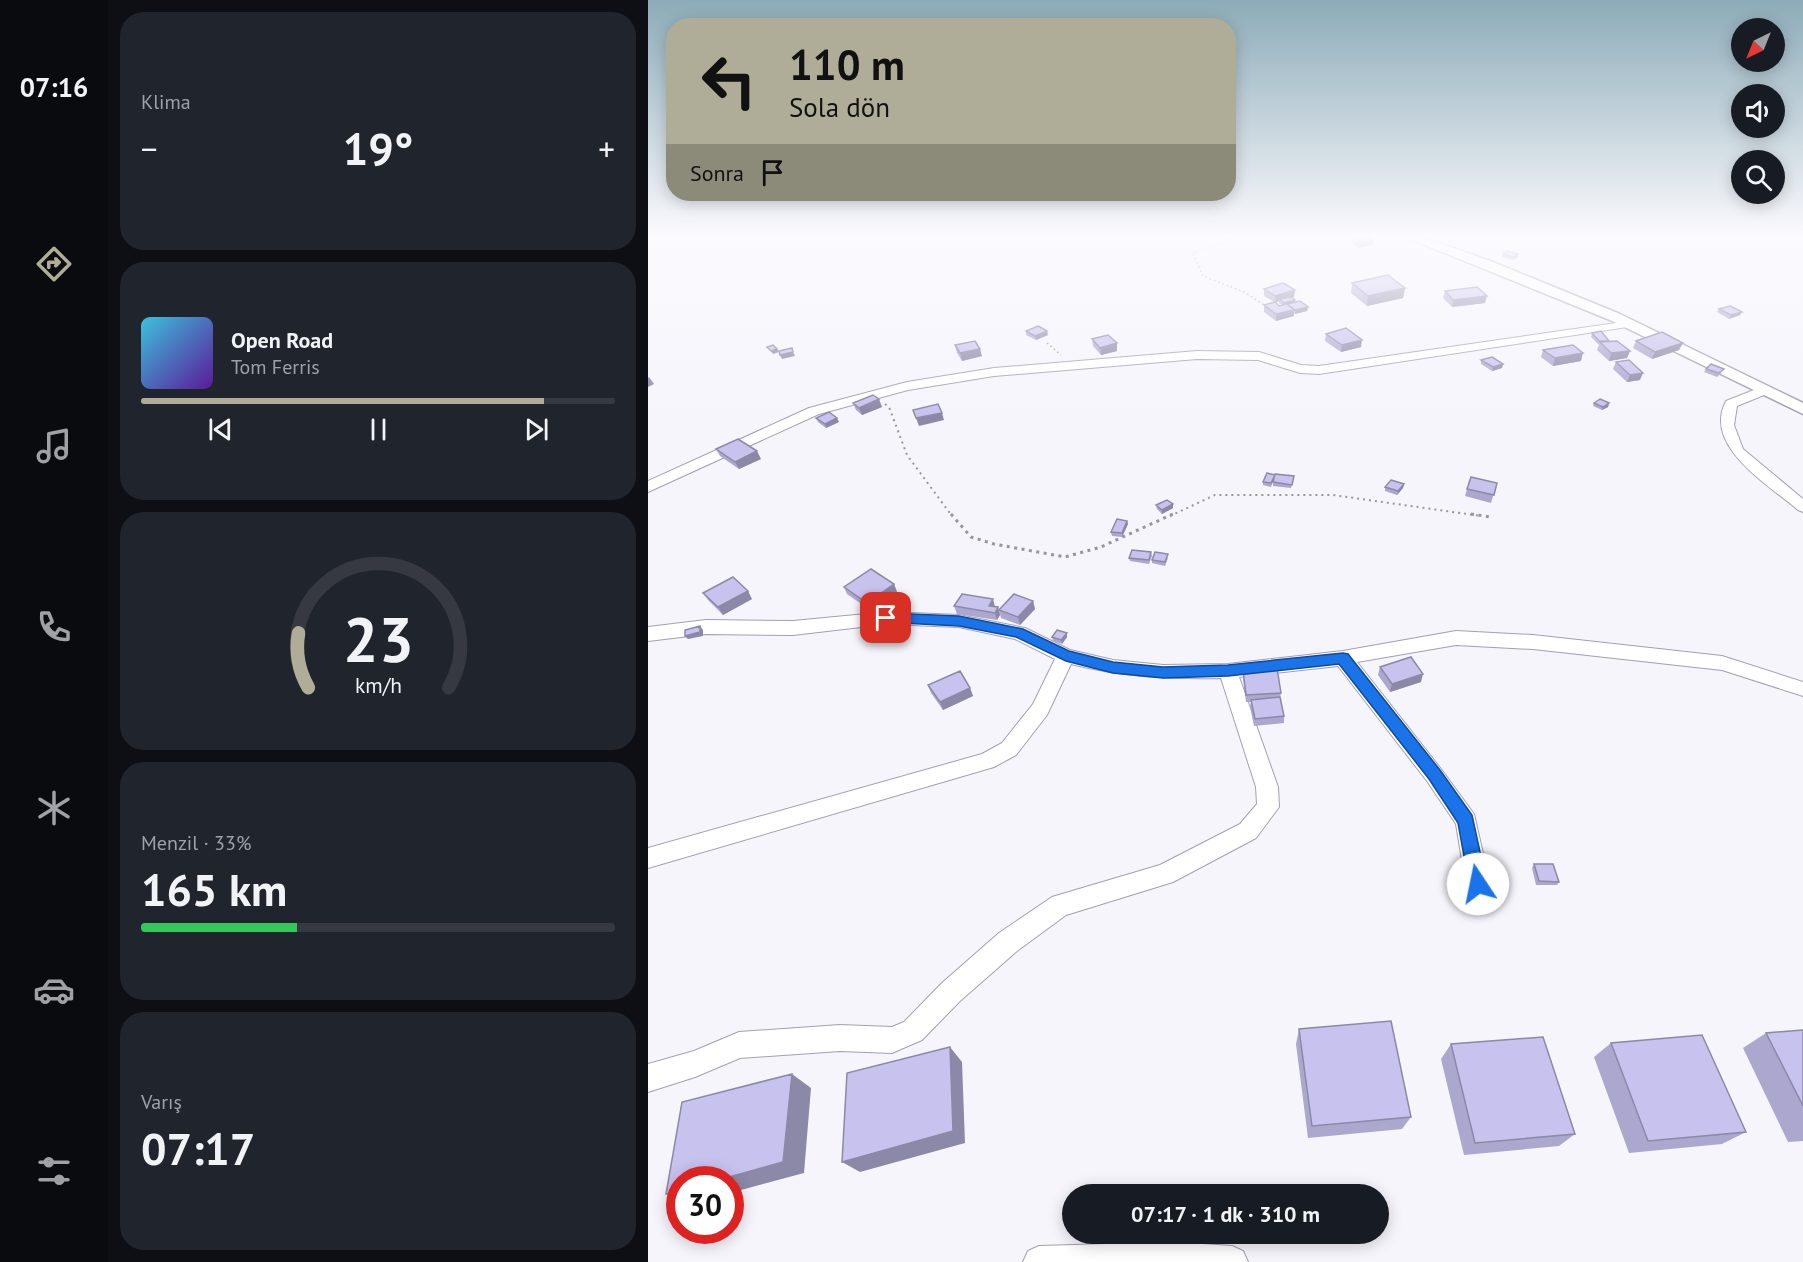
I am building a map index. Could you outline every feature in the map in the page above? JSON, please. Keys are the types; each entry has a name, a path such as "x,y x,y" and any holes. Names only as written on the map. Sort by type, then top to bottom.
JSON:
{"main road":[{"path":"1564,296 1629,324 1803,409"}],"street":[{"path":"648,487 814,411 907,386 994,372 1197,355 1259,356 1300,369 1319,370 1629,324"},
{"path":"1764,390 1731,404 1727,425 1737,451 1803,507"},
{"path":"648,634 706,627 793,628 886,618 959,621 1019,633 1066,656 1113,667 1163,672 1228,671 1343,658 1456,638 1533,642 1722,663 1803,689"},
{"path":"648,858 987,761 1009,749 1040,709 1066,656"},
{"path":"1343,658 1434,774 1466,821 1478,884"},
{"path":"648,1078 695,1064 740,1046 840,1038 892,1040 913,1031 1008,942 1060,905 1165,874 1248,831 1268,807 1267,787 1228,671"},
{"path":"1040,1262 1173,1257 1232,1262"}],"path":[{"path":"1250,296 1266,306"},
{"path":"874,396 889,407 907,454 960,526 971,537 994,544 1065,557 1101,547 1215,495 1333,495 1491,516"}],"building":[{"path":"1449,296 1487,296 1453,300"},
{"path":"1291,297 1295,300 1284,303 1280,299"},
{"path":"1300,301 1308,307 1295,310 1287,304"},
{"path":"1275,302 1279,306 1287,304 1294,310 1276,314 1264,305"},
{"path":"1730,306 1742,312 1731,315 1719,309"},
{"path":"1038,326 1047,331 1035,336 1026,331"},
{"path":"1346,328 1362,340 1342,345 1326,334"},
{"path":"1601,331 1609,341 1599,341 1592,333"},
{"path":"1662,332 1683,343 1655,352 1636,341"},
{"path":"1108,335 1117,343 1100,348 1092,339"},
{"path":"975,341 980,349 960,353 955,345"},
{"path":"1617,341 1630,351 1611,353 1600,342"},
{"path":"773,345 777,349 771,351 767,347"},
{"path":"1573,345 1583,353 1555,358 1543,350"},
{"path":"792,348 793,352 780,355 779,351"},
{"path":"1492,357 1503,364 1493,367 1481,360"},
{"path":"1629,360 1643,373 1630,375 1616,362"},
{"path":"1711,364 1724,369 1719,373 1706,369"},
{"path":"873,395 879,399 859,408 853,403"},
{"path":"1600,399 1609,403 1603,407 1594,403"},
{"path":"938,404 942,413 916,418 913,410"},
{"path":"829,412 837,418 825,424 816,418"},
{"path":"738,439 757,451 735,462 716,449"},
{"path":"1267,473 1275,475 1271,483 1263,482"},
{"path":"1275,474 1294,476 1292,485 1273,482"},
{"path":"1471,477 1497,483 1494,495 1467,489"},
{"path":"1391,480 1404,484 1398,491 1385,487"},
{"path":"1167,500 1173,504 1162,510 1156,505"},
{"path":"1117,519 1127,521 1122,533 1111,532"},
{"path":"1132,550 1151,552 1149,560 1129,558"},
{"path":"1155,552 1168,554 1165,562 1152,560"},
{"path":"871,569 894,584 867,603 844,587"},
{"path":"733,577 748,591 718,607 703,593"},
{"path":"962,594 993,599 989,606 998,607 995,613 954,606"},
{"path":"1014,594 1033,601 1018,617 999,610"},
{"path":"700,626 700,632 685,636 685,630"},
{"path":"1057,630 1067,633 1061,640 1052,637"},
{"path":"1411,657 1423,674 1392,684 1380,667"},
{"path":"1277,668 1281,693 1246,695 1243,670"},
{"path":"960,671 970,688 940,702 928,685"},
{"path":"1280,697 1284,716 1255,719 1251,700"},
{"path":"1534,864 1553,864 1559,882 1539,881"},
{"path":"1391,1021 1411,1117 1312,1126 1299,1029"},
{"path":"1803,1030 1803,1106 1766,1033"},
{"path":"1702,1035 1746,1132 1648,1141 1611,1043"},
{"path":"1543,1037 1575,1134 1475,1143 1451,1044"},
{"path":"950,1047 953,1131 842,1162 847,1073"},
{"path":"792,1074 783,1162 744,1173 744,1166 671,1166 682,1102"}],"route":[{"path":"886,618 959,621 1019,633 1066,656 1113,667 1163,672 1228,671 1343,658 1434,774 1466,821 1478,884"}]}
